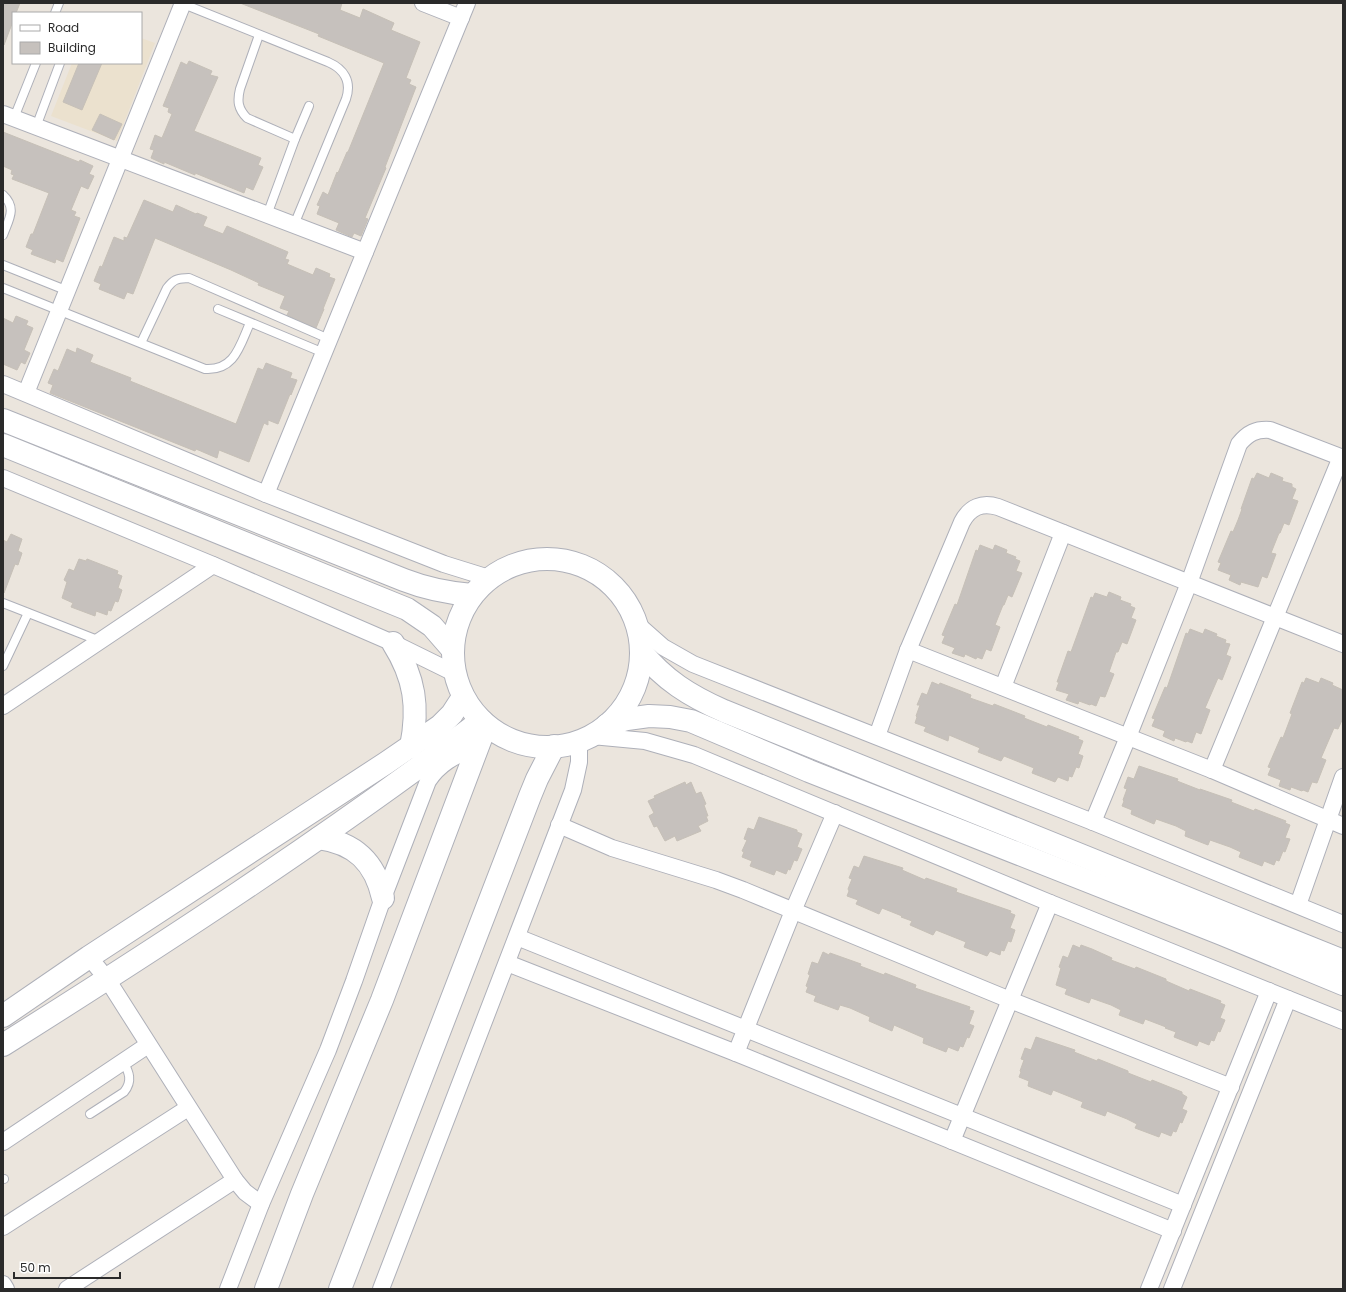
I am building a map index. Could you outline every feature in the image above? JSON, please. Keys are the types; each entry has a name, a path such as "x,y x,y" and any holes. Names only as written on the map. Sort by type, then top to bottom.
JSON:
{"street":[{"path":"26,393 182,3"},
{"path":"423,3 461,18"},
{"path":"266,494 467,3"},
{"path":"9,116 365,252"},
{"path":"3,384 266,494 444,564 489,578"},
{"path":"3,420 424,588 442,592 472,595"},
{"path":"1093,822 1189,583 1239,444 1252,432 1270,430 1342,457 1212,770"},
{"path":"3,445 400,605 432,626 452,649"},
{"path":"3,478 213,565 393,643 454,673"},
{"path":"877,736 908,650 965,515 976,506 983,504 991,505 1064,533 1343,644"},
{"path":"1003,687 1064,533"},
{"path":"381,1289 508,963 576,781 579,762 592,734 622,710 633,692 639,672 641,651 637,624 626,601 609,581 587,567 563,560 537,559 512,565 489,578 472,595 461,612 455,630 452,649 454,673 463,697 484,723 507,738 530,745 567,745 592,734 627,719 649,716 670,717 691,721 809,771 1222,934 1343,984"},
{"path":"3,706 213,565"},
{"path":"637,624 663,647 693,664 1093,822 1343,924"},
{"path":"393,643 403,658 410,675 414,693 416,711 411,747"},
{"path":"908,650 1212,770 1343,826"},
{"path":"641,651 650,663 682,690 724,711 1343,961"},
{"path":"3,1016 89,957 411,747 440,726 452,714 463,697"},
{"path":"266,1289 302,1194 382,1000 479,745 484,723"},
{"path":"3,1045 107,980 319,838 470,729 484,723"},
{"path":"592,734 640,740 678,749 835,813 1050,904 1343,1021"},
{"path":"228,1289 261,1204 328,1050 383,898 428,781 442,764 479,745"},
{"path":"340,1289 530,796 554,746"},
{"path":"1298,905 1327,819 1342,783"},
{"path":"736,1053 793,911 835,813"},
{"path":"559,825 612,848 716,880 1010,1000 1231,1087"},
{"path":"319,838 339,842 357,852 367,861 375,872 383,898"},
{"path":"952,1141 1050,904"},
{"path":"517,937 1183,1205"},
{"path":"89,957 107,980 235,1180 246,1192 261,1204"},
{"path":"508,963 736,1053 1173,1230"},
{"path":"1149,1289 1269,991"},
{"path":"1172,1289 1288,999"},
{"path":"3,1142 148,1045"},
{"path":"3,1227 188,1108"},
{"path":"67,1289 235,1180"},
{"path":"3,1284 6,1289"}],"lane":[{"path":"182,3 336,65 346,76 348,84 346,99 294,226"},
{"path":"259,35 240,89 238,105 247,118 295,139"},
{"path":"9,116 35,64"},
{"path":"36,127 60,64"},
{"path":"267,215 309,106"},
{"path":"3,195 11,206 11,213 3,235"},
{"path":"3,264 68,291"},
{"path":"142,343 167,288 176,279 189,278 326,346"},
{"path":"3,288 205,369 213,370 221,368 234,358 250,323"},
{"path":"218,310 250,323 326,346"},
{"path":"3,603 100,641"},
{"path":"3,666 28,613"},
{"path":"90,1114 128,1088 130,1078 123,1061"}],"shaded area":[{"path":"142,38 155,43 117,141 51,116 72,64 142,64"}],"building":[{"path":"3,3 20,3 16,12 12,12 12,24 4,45"},
{"path":"240,3 342,3 340,10 360,18 363,9 394,23 391,30 420,42 406,78 411,80 409,84 416,87 385,167 386,168 365,218 368,219 361,236 354,233 352,237 336,230 339,223 317,214 320,206 317,205 323,192 328,195 337,172 338,173 348,152 384,63 318,36 319,34"},
{"path":"189,61 212,71 210,75 218,77 194,131 261,158 258,165 263,167 253,190 246,187 244,193 195,173 195,175 151,158 154,150 150,149 155,135 162,138 172,114 168,112 169,108 163,106 181,62 187,65"},
{"path":"79,64 102,64 82,110 63,102"},
{"path":"100,114 122,124 114,140 92,130"},
{"path":"3,132 79,162 80,160 93,166 89,174 94,176 88,189 81,186 71,210 76,212 74,216 80,218 63,262 56,259 55,263 31,254 33,250 26,247 31,234 33,234 49,193 12,179 14,175 11,174 12,170 3,166"},
{"path":"144,200 173,212 176,205 196,214 197,213 207,217 203,226 223,234 227,226 288,252 285,259 289,260 287,264 313,275 316,268 330,274 329,277 335,279 316,328 287,315 289,311 280,308 285,296 258,285 259,283 231,270 155,238 133,294 127,292 124,299 99,289 101,284 94,281 100,266 102,267 114,237 124,241 124,237 127,238"},
{"path":"16,316 28,321 26,325 33,328 24,350 30,353 25,364 21,362 17,370 3,364 3,318 13,323"},
{"path":"77,348 93,355 90,362 131,378 130,381 236,424 258,368 263,370 266,363 292,373 290,378 297,380 278,424 268,420 268,425 264,423 249,462 219,450 217,458 196,449 195,451 50,393 53,385 48,383 54,369 58,371 67,349 76,353"},
{"path":"1257,473 1269,478 1271,473 1283,478 1282,481 1292,484 1292,487 1296,489 1292,499 1298,501 1289,525 1284,523 1279,533 1271,553 1276,554 1267,578 1262,576 1258,587 1241,582 1240,585 1229,580 1231,575 1218,570 1221,563 1218,562 1231,531 1233,532 1238,520 1252,478 1254,479"},
{"path":"11,534 22,539 18,551 22,553 18,565 15,564 4,593 3,540 7,542"},
{"path":"980,545 993,550 995,545 1007,550 1006,553 1016,557 1015,559 1020,561 1016,571 1022,573 1012,597 1008,595 995,625 1000,627 991,651 986,649 982,659 977,657 976,659 965,654 964,657 952,653 955,648 942,643 945,636 942,635 955,604 957,605 976,550 978,551"},
{"path":"79,559 86,561 87,559 118,571 117,574 122,576 118,588 122,590 118,602 115,601 111,611 108,610 107,615 96,611 95,616 71,607 73,603 62,598 67,582 64,580 69,569 74,571"},
{"path":"1109,592 1121,597 1120,600 1131,604 1130,606 1135,608 1131,618 1136,620 1127,644 1122,642 1118,652 1116,652 1109,672 1114,674 1105,697 1100,696 1096,706 1079,701 1078,704 1066,700 1069,694 1056,690 1059,682 1057,682 1068,651 1071,652 1091,597 1093,598 1095,593 1107,597"},
{"path":"1190,629 1203,634 1205,629 1226,640 1225,643 1230,644 1226,655 1231,657 1222,680 1218,678 1205,708 1210,710 1201,734 1196,732 1192,743 1175,738 1174,741 1163,736 1165,731 1152,726 1155,719 1152,718 1165,687 1167,688 1186,633 1188,634"},
{"path":"1306,678 1319,683 1321,678 1333,683 1332,685 1343,690 1343,718 1338,729 1334,728 1321,758 1326,760 1317,783 1312,782 1308,792 1291,787 1290,790 1279,786 1281,780 1268,775 1271,768 1268,767 1281,737 1283,738 1292,714 1290,713 1302,682 1304,683"},
{"path":"932,682 939,685 940,683 971,695 970,698 993,706 994,704 1025,716 1024,718 1047,727 1048,725 1079,737 1078,739 1083,741 1078,754 1083,756 1079,768 1076,767 1072,777 1069,776 1068,781 1058,777 1055,782 1032,773 1034,768 1004,756 1001,761 978,752 980,748 949,735 948,741 924,731 926,727 915,723 920,705 917,705 922,693 927,695"},
{"path":"1139,766 1178,779 1177,781 1200,790 1232,800 1231,802 1254,811 1255,809 1286,821 1285,823 1290,825 1285,838 1290,839 1285,852 1283,851 1279,861 1276,860 1274,865 1264,861 1262,866 1239,857 1241,852 1230,847 1210,840 1208,845 1185,836 1186,831 1176,826 1156,819 1154,824 1131,814 1132,810 1122,806 1127,789 1124,788 1128,777 1134,779"},
{"path":"685,782 686,785 691,782 696,794 701,792 706,804 704,805 708,816 706,816 708,821 698,826 701,831 677,841 675,836 665,841 657,826 654,827 649,816 654,813 648,801 655,798 654,796"},
{"path":"759,817 797,830 797,832 802,834 797,847 802,849 797,861 794,860 790,870 788,869 786,874 776,870 774,875 750,866 752,861 742,857 744,852 742,851 747,840 744,839 748,828 754,830"},
{"path":"864,856 903,868 902,870 925,880 926,878 957,889 956,892 1011,911 1010,913 1015,915 1010,928 1015,930 1011,942 1008,941 1004,951 1001,950 1000,955 990,951 987,956 964,947 966,942 936,930 933,935 910,925 912,921 882,908 879,914 856,904 858,900 847,896 852,879 849,878 854,866 859,868"},
{"path":"1073,945 1080,948 1081,945 1092,949 1112,958 1111,960 1135,969 1136,967 1166,979 1166,981 1189,991 1190,989 1221,1001 1220,1003 1225,1005 1220,1018 1225,1020 1220,1032 1218,1031 1214,1041 1211,1040 1209,1045 1199,1041 1197,1046 1174,1037 1176,1032 1165,1028 1166,1027 1145,1019 1143,1024 1119,1015 1121,1010 1111,1005 1091,998 1089,1003 1065,994 1067,989 1056,985 1061,968 1059,967 1063,956 1068,958"},
{"path":"823,952 861,964 860,966 884,975 885,973 916,985 915,988 970,1007 969,1010 974,1011 969,1024 974,1026 969,1038 967,1037 963,1047 960,1046 958,1051 948,1047 946,1052 923,1043 924,1038 894,1025 892,1031 869,1021 870,1017 850,1008 840,1005 838,1010 814,1001 816,996 806,992 808,987 806,986 810,975 808,974 812,962 818,964"},
{"path":"1036,1037 1075,1050 1074,1052 1097,1061 1098,1059 1128,1071 1128,1073 1151,1082 1152,1080 1182,1092 1182,1094 1187,1097 1182,1109 1187,1111 1182,1123 1180,1122 1176,1132 1173,1131 1171,1136 1161,1132 1159,1137 1135,1128 1137,1124 1107,1111 1105,1116 1081,1107 1083,1102 1053,1090 1051,1095 1028,1086 1029,1081 1019,1077 1024,1060 1021,1059 1025,1048 1031,1050"}]}
